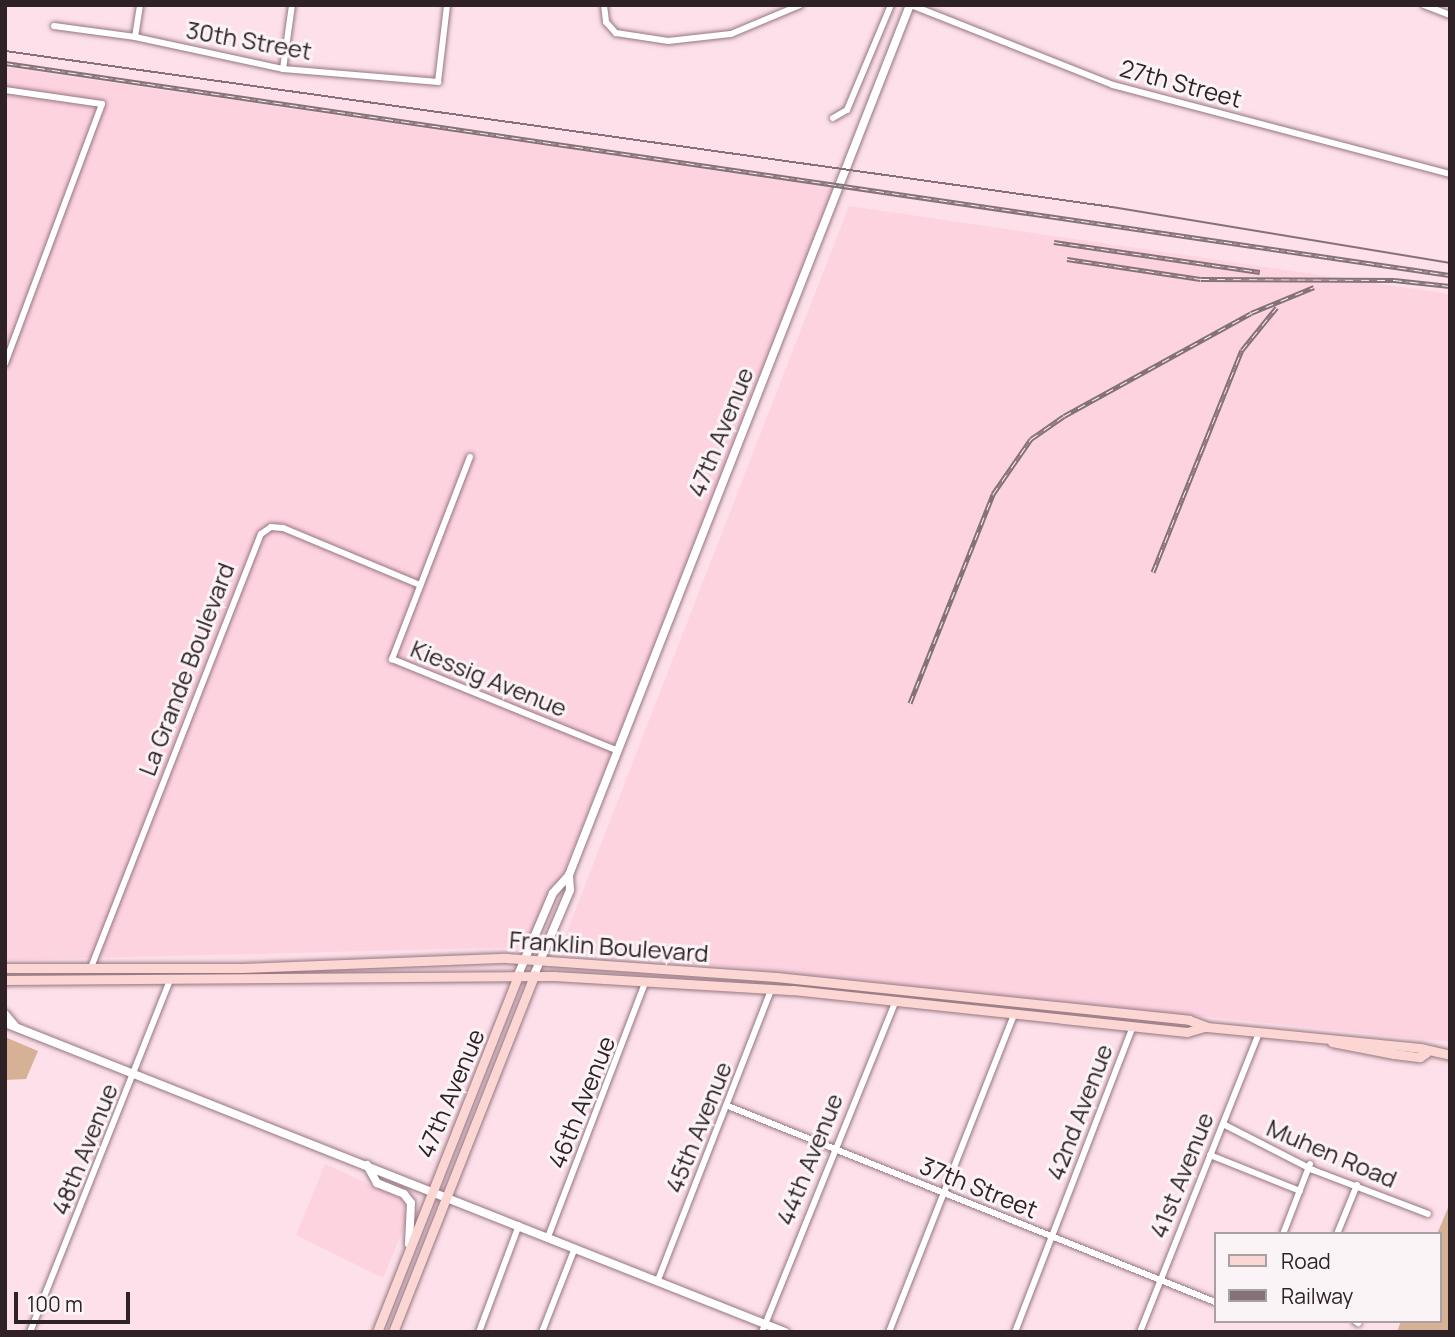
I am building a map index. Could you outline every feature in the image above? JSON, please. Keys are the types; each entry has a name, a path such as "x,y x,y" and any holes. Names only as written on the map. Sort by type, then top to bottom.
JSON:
{"main road":[{"name":"Franklin Boulevard","path":"5,968 92,965 242,968 524,960 740,975 1189,1020 1207,1027 1332,1042 1394,1054 1450,1055"},
{"name":"47th Avenue","path":"377,1332 430,1191 518,975"},
{"name":"Franklin Boulevard","path":"5,980 170,981 534,975 772,988 1133,1024 1187,1032 1207,1027"},
{"name":"47th Avenue","path":"393,1332 534,975"},
{"path":"672,982 687,977 740,975 756,982 802,985 820,993"}],"street":[{"path":"135,37 140,5"},
{"path":"283,69 292,5"},
{"name":"30th Street","path":"54,26 135,37 283,69 438,82 446,5"},
{"path":"604,5 606,22 616,33 668,41 731,34 789,7 800,5"},
{"path":"832,118 847,110 891,5"},
{"name":"27th Street","path":"910,5 1113,85 1450,174"},
{"name":"47th Avenue","path":"518,975 553,893 569,875 910,5"},
{"path":"1424,5 1450,15"},
{"path":"5,90 102,104 5,363"},
{"name":"Kiessig Avenue","path":"470,457 392,659 616,750"},
{"name":"La Grande Boulevard","path":"86,980 261,534 279,527 420,585"},
{"name":"47th Avenue","path":"534,975 570,890 569,875"},
{"name":"48th Avenue","path":"30,1332 170,981"},
{"name":"46th Avenue","path":"548,1237 646,981"},
{"name":"45th Avenue","path":"658,1280 772,988"},
{"name":"44th Avenue","path":"764,1328 833,1149 895,1002"},
{"path":"5,1014 16,1027"},
{"path":"889,1332 1014,1014"},
{"path":"5,1023 658,1280 764,1328 785,1332"},
{"name":"42nd Avenue","path":"1014,1332 1133,1024"},
{"name":"41st Avenue","path":"1140,1332 1259,1033"},
{"name":"37th Street","path":"728,1106 1214,1302"},
{"name":"Muhen Road","path":"1223,1124 1310,1164 1313,1170 1428,1214"},
{"path":"1210,1155 1300,1191"},
{"path":"1284,1232 1310,1164"},
{"path":"368,1165 377,1183 404,1194 411,1203 409,1248"},
{"path":"1338,1232 1357,1185"},
{"path":"479,1332 519,1225"},
{"path":"542,1332 575,1248"}],"shaded area":[{"path":"5,67 837,188 534,947 5,960"},
{"path":"849,206 1450,294 1450,1042 576,951 566,934"},
{"path":"5,1037 38,1051 26,1079 5,1080"},
{"path":"325,1164 403,1200 407,1220 383,1278 296,1235"},
{"path":"1450,1203 1450,1332 1397,1332 1400,1323 1441,1323 1441,1232 1438,1232"}],"tram line":[{"path":"5,51 1112,207 1450,263"}],"railway":[{"path":"5,63 1450,275"},
{"path":"1054,242 1260,272"},
{"path":"1067,259 1201,279 1394,280 1450,286"},
{"path":"910,703 993,494 1031,439 1064,416 1251,313 1314,287"},
{"path":"1153,572 1242,350 1277,307"}]}
